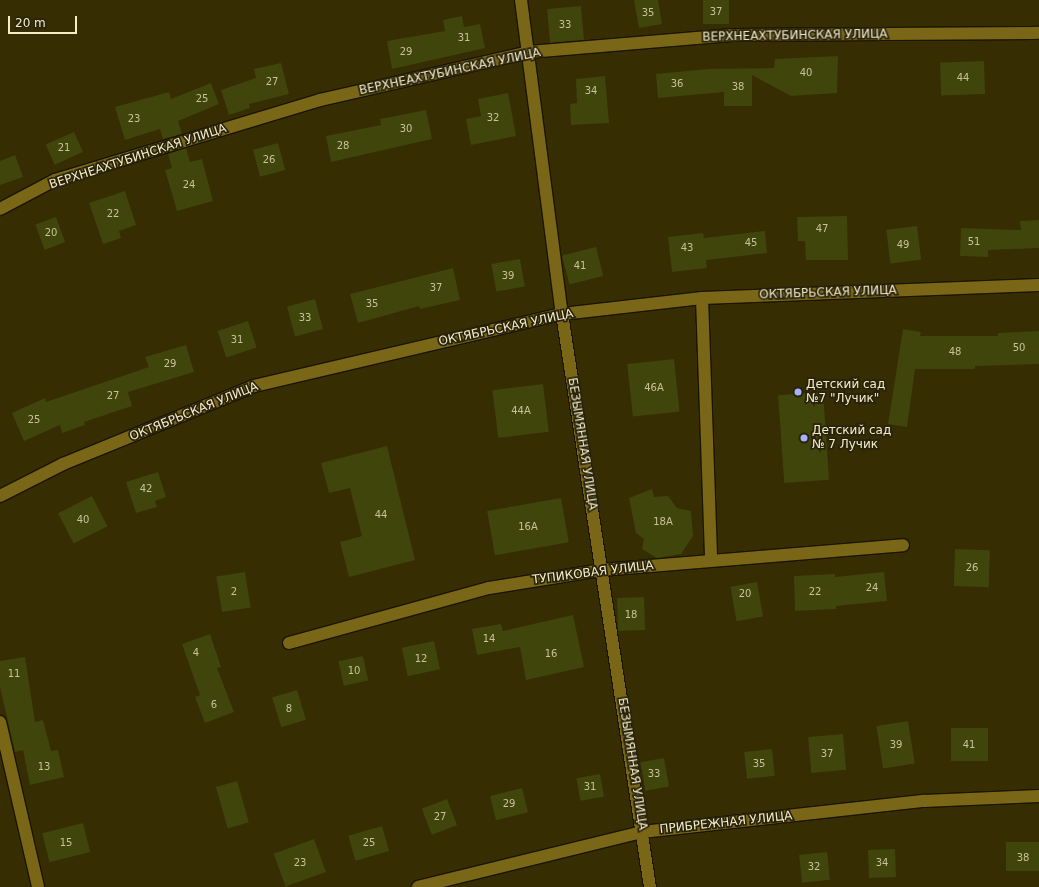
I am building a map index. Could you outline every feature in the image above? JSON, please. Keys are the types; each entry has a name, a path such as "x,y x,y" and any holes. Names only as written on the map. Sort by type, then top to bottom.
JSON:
{"street":[{"name":"БЕЗЫМЯННАЯ УЛИЦА","path":"521,0 529,52 562,314 650,887"},
{"name":"ВЕРХНЕАХТУБИНСКАЯ УЛИЦА","path":"0,209 55,180 320,100 529,52 732,35 1039,33"},
{"name":"ОКТЯБРЬСКАЯ УЛИЦА","path":"0,496 63,464 254,386 562,314 702,298 1039,285"},
{"path":"702,298 711,560"},
{"name":"ТУПИКОВАЯ УЛИЦА","path":"289,643 489,588 601,570 904,545"},
{"path":"0,722 38,887"},
{"name":"ПРИБРЕЖНАЯ УЛИЦА","path":"418,887 642,832 924,801 1039,796"}],"building":[{"path":"634,0 658,0 662,24 639,28"},
{"path":"703,0 729,0 729,24 703,24"},
{"path":"581,6 584,40 550,43 547,9"},
{"path":"462,16 464,27 480,24 485,48 392,69 387,41 445,31 443,20"},
{"path":"838,56 837,93 791,96 752,75 752,106 724,106 724,92 658,98 656,74 708,69 774,68 775,59"},
{"path":"984,61 985,94 941,96 940,63"},
{"path":"281,63 289,94 249,104 250,108 229,115 221,90 256,78 254,69"},
{"path":"605,76 609,123 571,125 570,104 577,103 576,79"},
{"path":"211,83 219,104 178,121 182,134 163,139 160,129 125,140 115,107 169,92 171,99"},
{"path":"508,93 516,136 471,145 466,119 481,116 478,99"},
{"path":"426,110 432,139 331,162 326,136 381,125 380,119"},
{"path":"74,132 83,152 55,165 46,145"},
{"path":"278,143 285,170 260,177 253,150"},
{"path":"186,148 190,162 202,159 213,201 177,211 165,170 172,168 168,154"},
{"path":"15,155 23,177 0,185 0,161"},
{"path":"125,191 136,225 119,231 121,238 103,244 89,203"},
{"path":"847,216 848,260 806,260 805,241 798,241 797,217"},
{"path":"56,217 65,242 45,250 35,225"},
{"path":"1039,220 1039,248 988,250 988,257 960,256 961,228 1021,230 1020,221"},
{"path":"917,226 921,260 890,264 886,230"},
{"path":"765,231 767,253 706,260 707,268 672,272 668,237 703,233 704,238"},
{"path":"596,247 603,276 569,285 562,255"},
{"path":"520,259 525,287 496,292 491,264"},
{"path":"453,268 460,300 420,309 419,306 358,323 350,294"},
{"path":"315,299 323,329 295,336 287,307"},
{"path":"248,321 257,348 226,358 218,331"},
{"path":"903,329 921,332 920,336 998,336 998,333 1039,331 1039,364 975,366 975,369 915,369 907,427 888,424"},
{"path":"186,345 194,372 128,392 132,406 84,422 85,425 62,433 60,425 24,441 12,413 45,398 46,402 149,367 145,357"},
{"path":"674,359 680,412 633,417 627,364"},
{"path":"543,384 549,432 498,438 492,390"},
{"name":"Детский сад № 7 Лучик","path":"823,392 829,480 784,483 778,395"},
{"path":"387,446 415,560 349,577 340,542 362,536 350,488 329,493 321,463"},
{"path":"158,472 166,497 155,501 157,507 136,513 126,482"},
{"path":"652,489 654,497 668,496 677,508 691,511 693,536 681,554 657,558 642,549 644,539 636,533 629,498"},
{"path":"92,496 107,526 74,544 58,513"},
{"path":"561,498 569,542 495,555 487,511"},
{"path":"955,549 990,550 989,587 954,586"},
{"path":"245,572 251,608 222,612 216,577"},
{"path":"884,572 887,601 836,606 836,609 795,611 794,576 835,574 835,577"},
{"path":"757,582 763,616 736,621 730,587"},
{"path":"644,597 645,630 618,631 617,598"},
{"path":"573,615 584,667 526,680 520,647 477,655 472,629 501,624 503,631"},
{"path":"210,634 221,667 217,668 234,712 205,723 195,697 200,695 182,644"},
{"path":"434,641 440,669 408,676 402,648"},
{"path":"363,656 368,680 344,686 339,661"},
{"path":"25,657 35,722 43,720 51,751 58,750 64,777 30,785 23,750 15,752 0,687 0,661"},
{"path":"297,690 306,720 281,727 272,698"},
{"path":"908,721 915,763 883,768 876,726"},
{"path":"951,728 988,728 988,761 951,761"},
{"path":"843,734 846,770 811,773 808,737"},
{"path":"772,749 775,776 747,779 744,752"},
{"path":"664,758 669,787 645,791 640,762"},
{"path":"600,774 604,797 580,801 576,778"},
{"path":"237,781 249,822 228,828 216,787"},
{"path":"522,788 528,812 496,820 490,796"},
{"path":"447,799 457,825 432,835 422,809"},
{"path":"83,823 90,852 50,862 42,833"},
{"path":"382,826 389,851 356,861 348,836"},
{"path":"314,839 326,872 286,887 274,854"},
{"path":"1006,842 1039,842 1039,871 1006,871"},
{"path":"895,849 896,877 869,878 868,850"},
{"path":"827,852 830,880 802,883 799,855"}],"place":[{"name":"Детский сад №7 \"Лучик\"","path":"798,392"},
{"name":"Детский сад № 7 Лучик","path":"804,438"}]}
